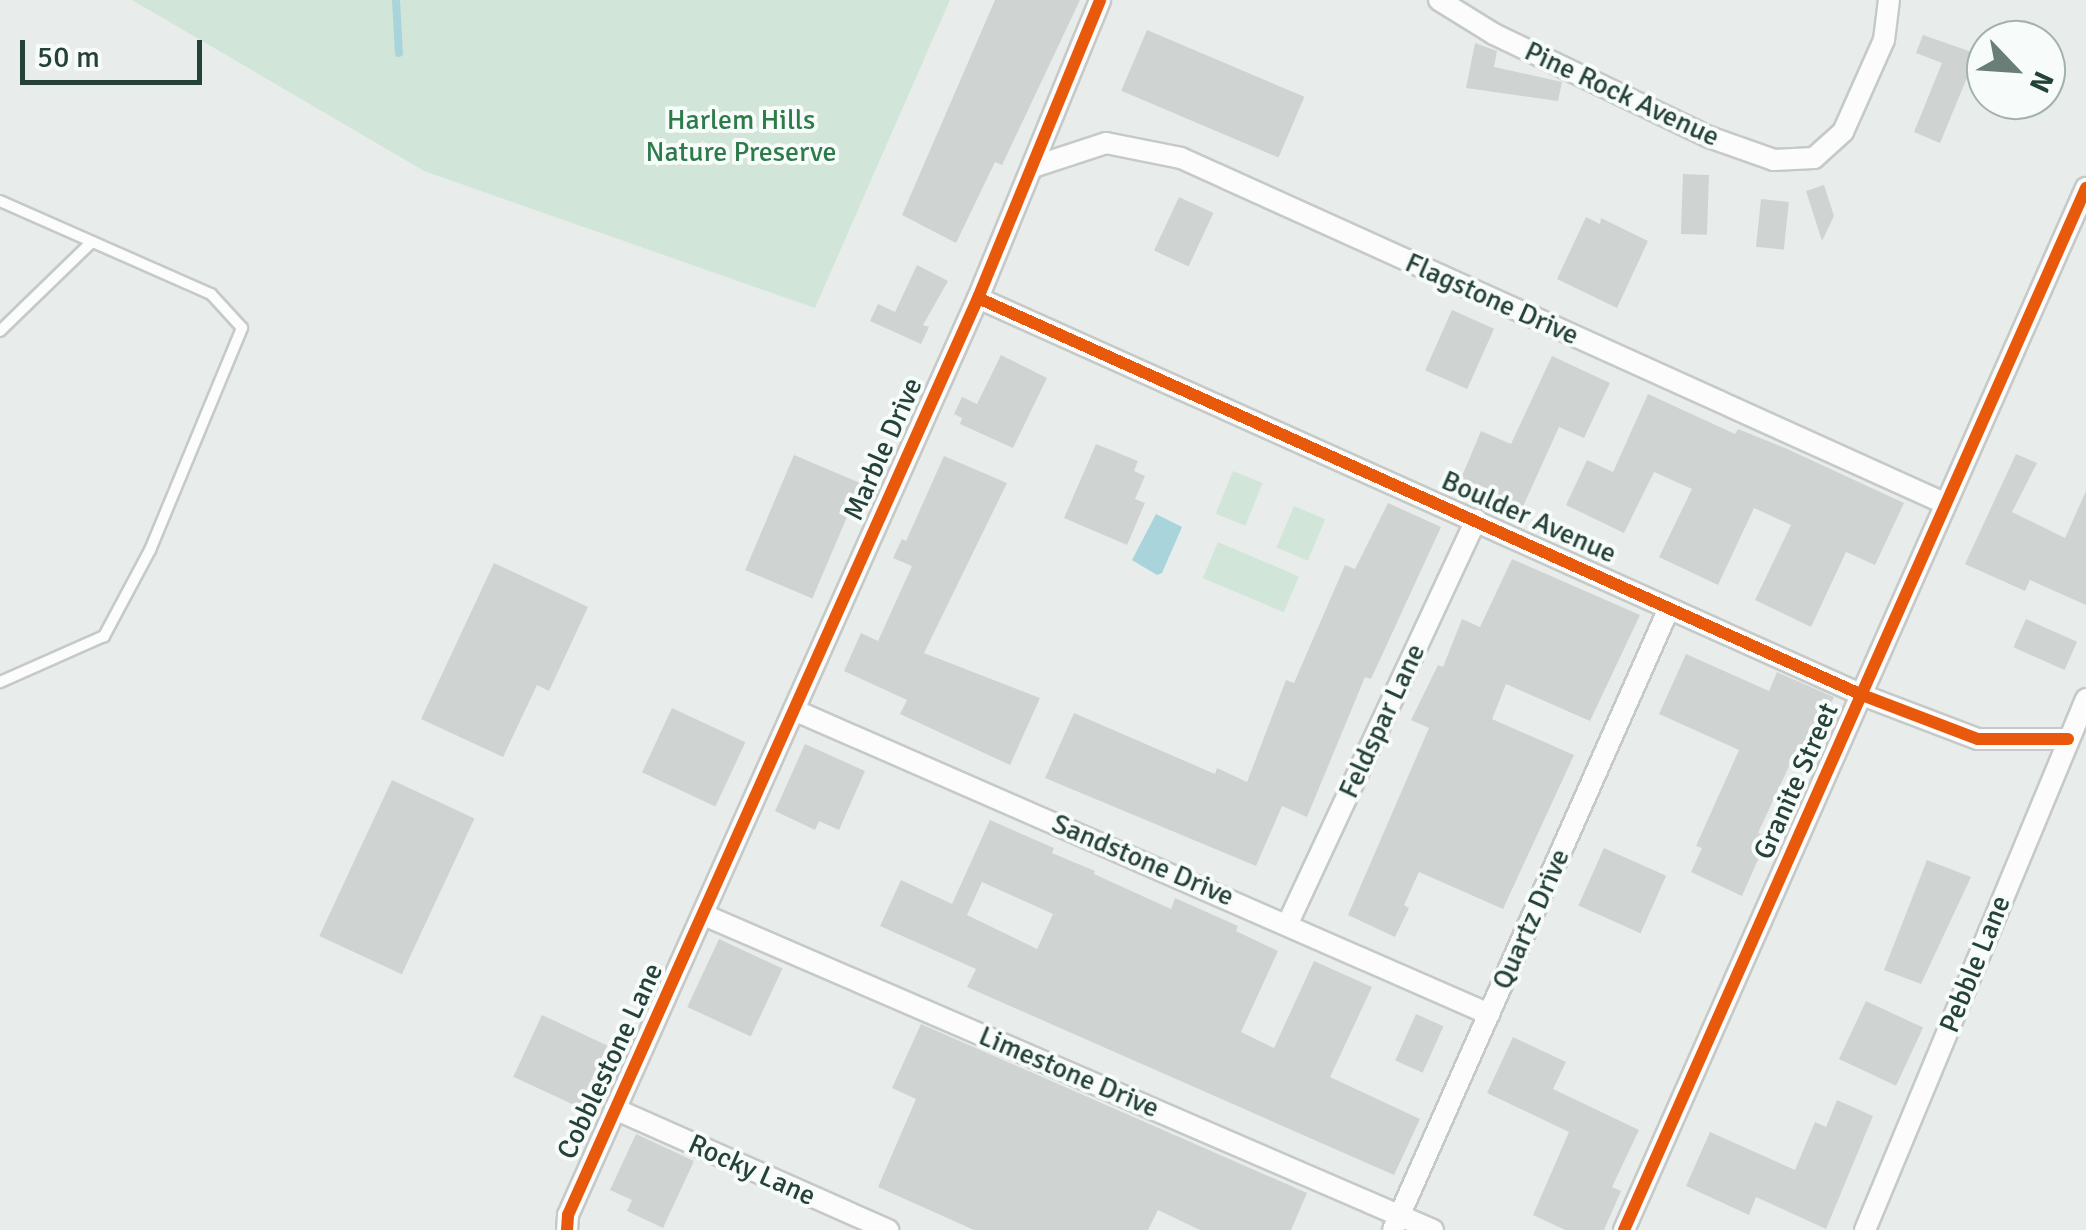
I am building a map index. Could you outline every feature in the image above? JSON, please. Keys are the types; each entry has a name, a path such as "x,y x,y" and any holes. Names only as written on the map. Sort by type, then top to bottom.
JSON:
{"street":[{"name":"Marble Drive","path":"704,915 978,298 1100,0"},
{"name":"Pine Rock Avenue","path":"1439,0 1494,34 1708,137 1774,160 1814,158 1843,132 1884,40 1889,0"},
{"name":"Flagstone Drive","path":"1033,167 1106,142 1181,158 1944,504"},
{"name":"Granite Street","path":"1624,1230 2086,188"},
{"name":"Boulder Avenue","path":"978,298 1862,695 1978,739 2068,739"},
{"name":"Feldspar Lane","path":"1288,922 1476,520"},
{"name":"Quartz Drive","path":"1396,1223 1669,608"},
{"name":"Pebble Lane","path":"1865,1230 2086,699"},
{"name":"Sandstone Drive","path":"794,710 1288,922 1489,1014"},
{"name":"Cobblestone Lane","path":"567,1230 568,1214 704,915"},
{"name":"Limestone Drive","path":"704,915 1396,1223 1434,1230"},
{"name":"Rocky Lane","path":"615,1110 888,1230"}],"lane":[{"path":"0,201 212,294 242,328 150,550 104,636 0,682"},
{"path":"0,332 92,242"}],"green space":[{"name":"Harlem Hills Nature Preserve","path":"132,0 950,0 815,308 424,171"},
{"path":"1233,471 1263,483 1245,526 1216,514"},
{"path":"1294,506 1325,519 1308,561 1276,547"},
{"path":"1218,542 1299,576 1284,612 1203,578"}],"water":[{"path":"1156,514 1182,527 1162,573 1157,575 1132,560"}],"building":[{"path":"995,0 1080,0 1002,165 995,162 956,243 902,215"},
{"path":"1147,30 1304,97 1279,158 1121,91"},
{"path":"1923,35 1966,50 1966,80 1940,143 1914,132 1942,63 1916,53"},
{"path":"1475,43 1497,51 1494,67 1562,82 1558,101 1466,88"},
{"path":"1683,174 1709,175 1707,235 1681,234"},
{"path":"1824,185 1834,216 1822,241 1806,191"},
{"path":"1179,197 1213,213 1189,267 1154,250"},
{"path":"1761,199 1789,202 1784,250 1756,247"},
{"path":"1586,217 1600,224 1601,218 1648,241 1617,308 1557,279"},
{"path":"917,265 948,281 923,325 929,327 921,344 870,321 878,304 895,312"},
{"path":"1452,310 1494,329 1467,389 1425,370"},
{"path":"1001,355 1047,378 1013,448 960,424 962,418 954,414 962,397 977,404"},
{"path":"1552,356 1610,383 1584,438 1559,427 1521,511 1459,483 1481,431 1511,444"},
{"path":"1648,394 1735,434 1738,429 1785,448 1904,503 1875,565 1846,552 1811,627 1755,600 1791,525 1754,508 1718,585 1659,557 1692,489 1654,472 1624,533 1566,505 1587,460 1613,472"},
{"path":"1096,444 1138,461 1134,471 1145,476 1135,499 1145,503 1127,545 1064,518"},
{"path":"2016,454 2037,463 2012,512 2065,538 2086,491 2086,605 2030,580 2025,591 1965,564"},
{"path":"794,455 861,484 812,599 745,570"},
{"path":"944,456 1007,483 924,653 1040,698 1010,765 900,714 907,700 844,671 861,633 878,641 912,566 893,558 902,539 906,541"},
{"path":"1388,503 1441,527 1371,679 1365,677 1307,817 1282,806 1256,866 1045,778 1074,713 1215,774 1217,768 1247,782 1286,680 1294,683 1345,565 1355,569"},
{"path":"1512,559 1640,615 1590,721 1506,684 1492,719 1574,755 1503,909 1419,872 1404,905 1409,908 1395,937 1348,915 1429,728 1411,720 1438,665 1443,667 1462,619 1480,627"},
{"path":"494,563 588,607 549,691 537,685 503,757 421,719"},
{"path":"2026,619 2077,642 2065,670 2013,647"},
{"path":"1686,654 1769,691 1777,672 1834,697 1809,754 1797,749 1758,833 1768,837 1742,896 1691,872 1702,848 1696,846 1739,750 1659,714"},
{"path":"672,708 745,742 715,807 642,772"},
{"path":"805,744 865,771 839,830 819,821 815,830 775,811"},
{"path":"392,780 474,818 402,974 319,936"},
{"path":"990,820 1054,848 1052,853 1171,909 1175,898 1238,926 1236,931 1278,951 1241,1032 1274,1048 1314,961 1372,987 1330,1077 1420,1119 1394,1175 967,987 976,969 880,926 901,880 952,904","holes":["982,882 1053,914 1037,949 967,915"]},
{"path":"1604,848 1666,876 1640,933 1578,906"},
{"path":"1927,860 1971,877 1921,984 1884,970"},
{"path":"719,939 782,969 751,1037 687,1007"},
{"path":"1866,1001 1923,1028 1896,1086 1839,1059"},
{"path":"1416,1014 1443,1026 1423,1073 1395,1061"},
{"path":"542,1015 607,1045 579,1107 513,1077"},
{"path":"921,1024 1307,1193 1291,1230 1200,1230 1158,1210 1148,1230 974,1230 878,1187 916,1099 892,1088"},
{"path":"1513,1037 1566,1062 1553,1089 1639,1130 1612,1187 1621,1191 1604,1230 1565,1230 1533,1215 1569,1132 1487,1093"},
{"path":"1837,1100 1873,1116 1826,1229 1756,1197 1749,1215 1686,1186 1710,1132 1795,1170 1815,1122 1826,1127"},
{"path":"636,1134 694,1161 663,1228 627,1211 632,1200 610,1190"}],"waterway":[{"path":"396,0 399,53"}],"cycle path":[{"path":"567,1230 568,1215 978,298 1100,0"},
{"path":"1624,1230 2086,188"},
{"path":"978,298 1862,695 1978,739 2068,739"}]}
